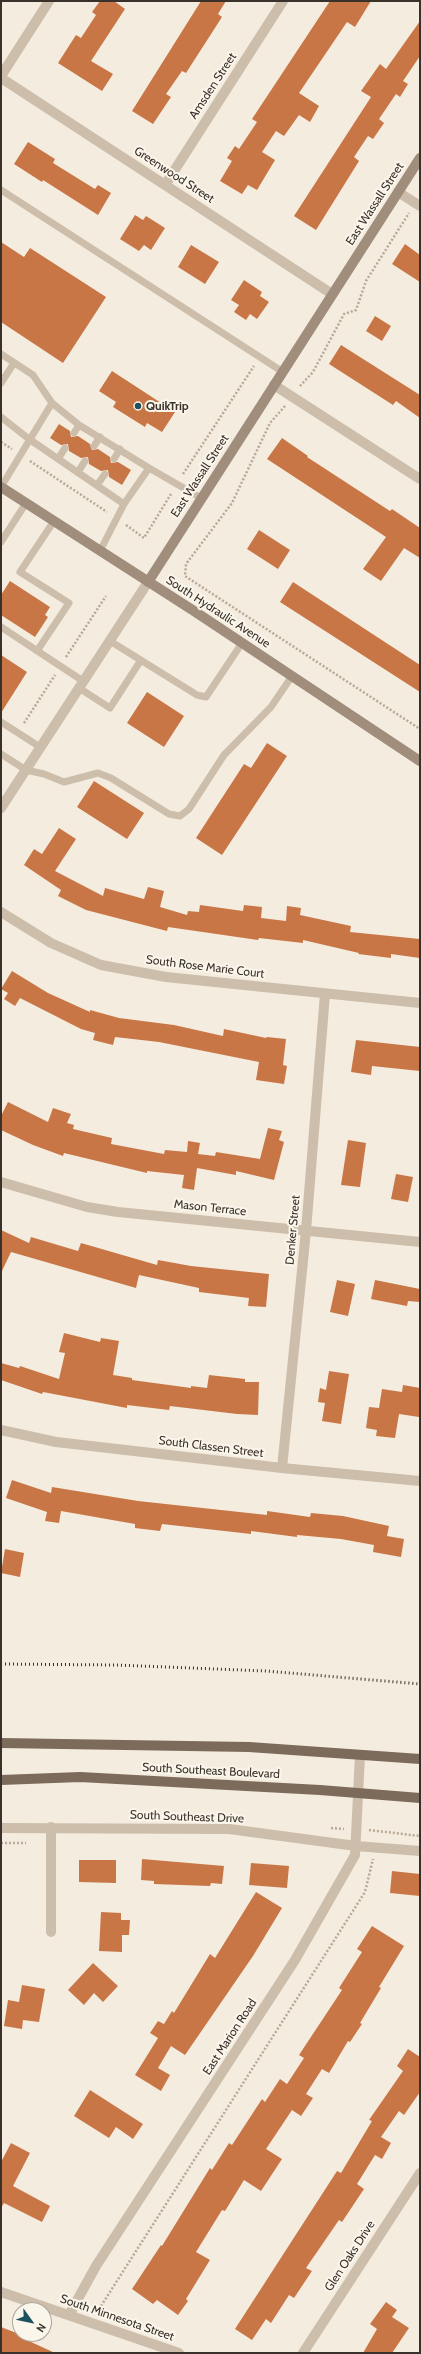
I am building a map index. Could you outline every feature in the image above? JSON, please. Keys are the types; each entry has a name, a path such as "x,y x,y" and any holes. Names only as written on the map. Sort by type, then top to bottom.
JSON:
{"main road":[{"name":"South Southeast Boulevard","path":"1,1743 249,1747 420,1759"},
{"name":"South Southeast Boulevard","path":"1,1780 80,1777 359,1793 420,1798"}],"street":[{"path":"1,77 49,1"},
{"name":"Amsden Street","path":"165,185 283,1"},
{"name":"Greenwood Street","path":"1,77 332,294"},
{"name":"East Wassall Street","path":"1,808 420,158"},
{"path":"398,192 418,204"},
{"path":"274,385 420,479"},
{"name":"South Hydraulic Avenue","path":"1,487 242,643 420,761"},
{"name":"South Rose Marie Court","path":"1,912 51,943 101,965 166,977 420,1003"},
{"name":"Denker Street","path":"282,1468 306,1231 325,994"},
{"name":"Mason Terrace","path":"1,1182 87,1207 118,1212 420,1242"},
{"name":"South Classen Street","path":"1,1430 56,1442 282,1468 420,1481"},
{"name":"East Marion Road","path":"69,2316 96,2266 295,1960 355,1850 360,1755"},
{"path":"50,1932 51,1827"},
{"name":"South Southeast Drive","path":"1,1828 51,1827 229,1829 355,1850 420,1851"},
{"name":"Glen Oaks Drive","path":"303,2353 420,2173"},
{"name":"South Minnesota Street","path":"1,2292 180,2353"}],"lane":[{"path":"1,190 283,372"},
{"path":"1,354 33,375 52,403 79,425 201,498"},
{"path":"1,383 14,362"},
{"path":"1,487 52,403"},
{"path":"1,417 29,439 124,504"},
{"path":"74,433 79,425"},
{"path":"94,446 100,437"},
{"path":"58,459 65,448"},
{"path":"114,459 120,449"},
{"path":"78,472 85,461"},
{"path":"100,551 124,504 149,468"},
{"path":"98,485 105,474"},
{"path":"1,542 26,503"},
{"path":"37,651 69,603 20,572 54,521"},
{"path":"1,627 60,666 110,708 141,660"},
{"path":"110,640 197,696 206,697 242,643"},
{"path":"1,754 26,770 44,774 64,782 98,773 111,778 169,814 180,816 189,809 224,755 271,707 292,676"},
{"path":"1,722 40,747"}],"path":[{"path":"418,204 366,281 356,310 344,314 312,372 270,423 232,503 186,564 185,576 420,729"},
{"path":"18,733 106,596"},
{"path":"1,1843 51,1842"},
{"path":"101,2306 364,1892 373,1856 355,1850"}],"building":[{"path":"100,1 114,1 125,9 91,61 113,74 102,91 58,63 76,35 81,38 96,15 92,12"},
{"path":"201,1 226,1 218,14 222,17 186,73 182,71 166,94 171,97 153,124 132,111"},
{"path":"330,1 371,1 355,27 347,22 299,93 319,106 310,122 299,115 284,136 276,131 262,152 275,160 257,190 248,185 242,194 220,181 232,161 227,158 235,146 239,149 257,122 252,119"},
{"path":"420,21 420,56 403,81 408,84 400,97 396,94 379,119 384,123 373,139 368,136 354,157 359,161 316,230 294,216 371,97 361,91 380,64 386,69"},
{"path":"28,142 55,159 53,163 95,189 98,185 111,193 98,215 43,180 42,182 14,164"},
{"path":"135,215 143,220 146,216 165,228 151,250 144,245 139,251 120,239"},
{"path":"1,242 24,257 30,248 106,297 63,363 1,322"},
{"path":"405,244 420,255 420,282 392,264"},
{"path":"191,245 219,262 205,284 178,267"},
{"path":"244,280 262,292 260,296 269,302 257,319 250,314 246,320 234,312 239,305 231,300"},
{"path":"375,316 391,326 382,341 366,331"},
{"path":"341,345 420,395 420,418 396,401 393,405 329,364"},
{"path":"112,371 175,412 162,432 147,423 145,427 113,407 116,402 99,391"},
{"path":"59,424 70,431 71,437 78,436 90,444 92,450 98,449 110,457 111,463 118,462 131,470 122,485 109,477 108,470 101,471 89,464 88,457 81,458 69,451 68,444 61,445 50,438"},
{"path":"282,438 308,456 307,457 390,511 392,509 420,528 420,558 404,548 381,581 363,569 386,537 267,459"},
{"path":"259,530 290,550 278,569 247,549"},
{"path":"10,581 50,607 45,615 48,617 35,637 1,615 1,595"},
{"path":"293,582 420,665 420,692 280,602"},
{"path":"1,655 27,672 1,713"},
{"path":"147,692 184,716 164,747 127,723"},
{"path":"267,743 287,756 222,855 196,838 244,764 251,768"},
{"path":"94,781 144,813 127,839 77,807"},
{"path":"59,828 76,839 55,871 103,896 105,888 144,899 148,887 164,891 160,907 187,915 188,911 199,912 200,905 243,911 244,905 262,907 261,918 286,921 287,906 301,908 300,915 351,926 350,932 420,939 420,958 391,954 391,958 358,954 359,953 303,940 303,943 259,938 258,940 168,927 167,931 86,910 58,896 61,890 24,865 34,849 42,854"},
{"path":"12,971 48,993 90,1012 90,1010 119,1018 174,1025 223,1036 224,1029 266,1038 286,1039 283,1065 287,1066 284,1084 256,1080 259,1062 159,1042 115,1037 113,1045 93,1040 95,1033 81,1029 20,998 15,1006 4,999 8,993 1,989"},
{"path":"356,1040 420,1047 420,1071 372,1066 371,1075 351,1072"},
{"path":"8,1102 48,1122 53,1108 71,1114 67,1123 74,1125 73,1129 112,1138 111,1144 164,1154 165,1150 187,1152 188,1141 200,1143 198,1154 215,1156 216,1152 260,1159 268,1128 282,1131 279,1140 284,1142 274,1180 236,1171 236,1175 197,1168 194,1190 182,1188 184,1175 147,1171 147,1173 64,1153 63,1156 33,1145 1,1130 1,1116"},
{"path":"348,1140 366,1143 360,1187 341,1185"},
{"path":"396,1174 413,1177 408,1202 391,1199"},
{"path":"1,1230 29,1243 31,1237 78,1251 81,1243 157,1265 158,1260 191,1266 269,1274 266,1307 248,1306 249,1298 199,1292 199,1288 139,1275 136,1288 11,1252 1,1273"},
{"path":"337,1280 355,1284 348,1316 330,1312"},
{"path":"375,1280 420,1289 420,1302 408,1301 407,1306 371,1299"},
{"path":"64,1333 100,1342 101,1338 119,1341 113,1375 132,1378 132,1380 191,1388 191,1386 207,1388 209,1375 245,1379 245,1382 259,1382 258,1415 170,1406 169,1410 127,1405 127,1408 43,1392 42,1394 1,1380 1,1363 19,1368 20,1366 59,1379 65,1353 59,1352"},
{"path":"329,1371 349,1374 341,1424 322,1421 325,1403 318,1402 320,1388 326,1390"},
{"path":"403,1385 420,1388 419,1417 399,1414 395,1438 376,1436 377,1430 366,1428 369,1407 379,1408 382,1389 402,1392"},
{"path":"12,1480 51,1493 52,1487 138,1501 267,1515 267,1511 310,1517 311,1513 343,1516 389,1526 387,1536 404,1539 401,1557 373,1552 374,1545 341,1539 297,1535 297,1537 251,1531 251,1534 162,1524 160,1531 135,1528 135,1524 61,1511 59,1523 45,1521 47,1512 6,1498"},
{"path":"5,1549 24,1553 20,1577 1,1573"},
{"path":"142,1859 224,1866 222,1884 211,1883 210,1886 154,1884 154,1881 141,1880"},
{"path":"79,1860 116,1860 116,1883 79,1882"},
{"path":"251,1863 289,1866 287,1888 249,1885"},
{"path":"392,1871 420,1874 420,1896 390,1893"},
{"path":"256,1892 282,1908 253,1956 185,2055 171,2046 158,2068 170,2075 161,2091 135,2075 158,2038 150,2033 158,2021 164,2024 172,2011 174,2013 210,1954 215,1958"},
{"path":"101,1912 121,1913 121,1920 130,1920 129,1935 122,1935 122,1952 99,1951"},
{"path":"372,1926 404,1946 379,1987 381,1988 360,2023 362,2024 350,2042 348,2041 329,2073 322,2069 306,2094 313,2098 301,2116 292,2110 266,2149 282,2159 261,2191 244,2180 225,2211 222,2210 196,2252 210,2260 186,2299 188,2301 178,2315 157,2300 153,2304 132,2289 161,2245 162,2246 210,2168 212,2170 229,2143 232,2145 262,2099 265,2102 280,2079 287,2084 304,2058 299,2055 342,1990 339,1988 362,1952 357,1949"},
{"path":"93,1963 118,1986 103,2002 94,1993 84,2005 68,1990"},
{"path":"22,1985 45,1989 39,2022 23,2020 22,2029 4,2026 8,2000 19,2002"},
{"path":"408,2049 420,2057 420,2092 404,2115 399,2111 381,2137 391,2143 382,2159 375,2155 357,2184 364,2189 342,2222 339,2220 306,2268 312,2271 294,2298 289,2295 271,2323 266,2319 252,2340 235,2329 337,2171 341,2173 372,2121 369,2120 403,2071 397,2066"},
{"path":"90,2090 143,2124 133,2139 116,2127 109,2138 74,2116"},
{"path":"11,2143 30,2153 13,2186 50,2206 42,2222 4,2203 1,2208 1,2162"},
{"path":"386,2302 397,2310 392,2317 409,2328 392,2353 363,2353 377,2329 370,2324"},
{"path":"1,2327 12,2331 12,2342 31,2342 55,2353 1,2353"}],"railway":[{"path":"1,1664 116,1665 266,1671 420,1684"}],"place":[{"name":"QuikTrip","path":"138,406"}]}
